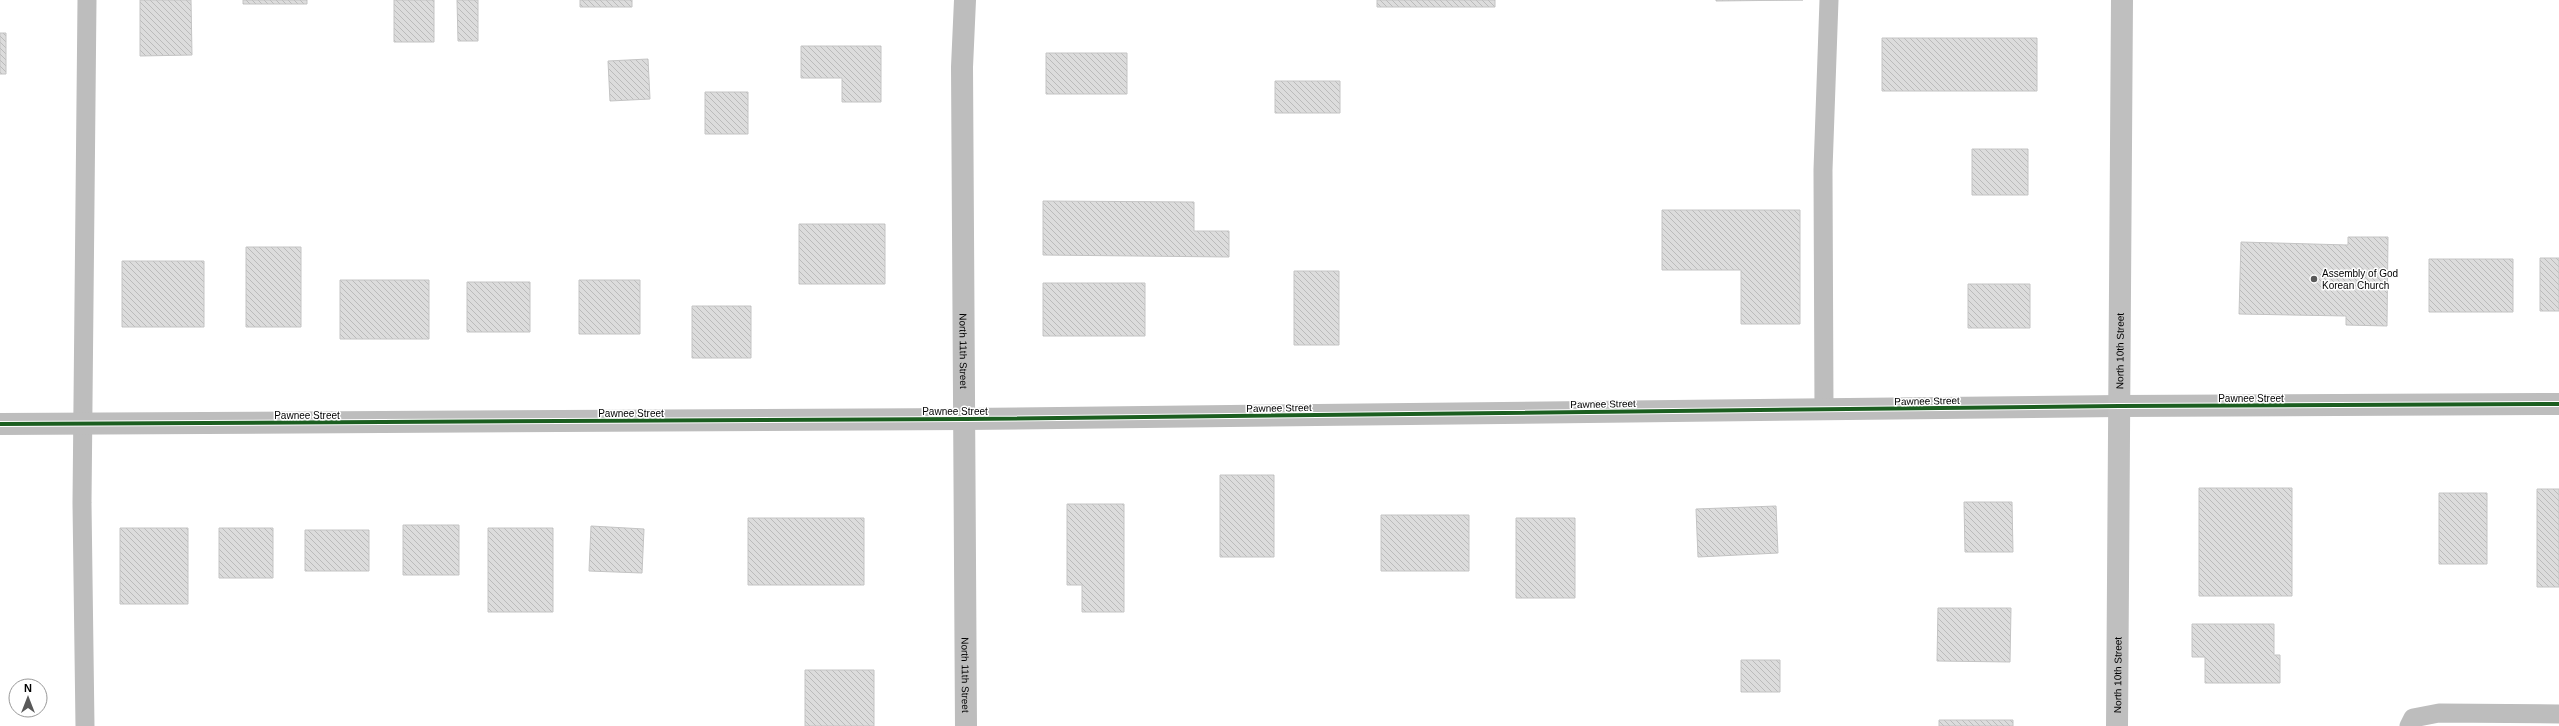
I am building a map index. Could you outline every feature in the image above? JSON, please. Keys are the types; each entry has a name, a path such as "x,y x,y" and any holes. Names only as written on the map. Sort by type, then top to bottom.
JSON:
{"street":[{"name":"North 11th Street","path":"965,0 962,68 966,726"},
{"name":"North 10th Street","path":"2118,726 2122,0"},
{"name":"Pawnee Street","path":"0,424 965,419 2119,406 2559,404"}],"lane":[{"path":"85,726 83,424 87,0"},
{"path":"1824,410 1823,170 1829,0"},
{"path":"2409,726 2413,718 2439,713 2559,714"}],"building":[{"path":"140,0 191,0 192,55 140,56"},
{"path":"243,0 307,0 307,4 243,4"},
{"path":"394,0 434,0 434,42 394,42"},
{"path":"457,0 478,0 478,41 458,41"},
{"path":"580,0 632,0 632,7 580,7"},
{"path":"1377,0 1495,0 1495,7 1377,7"},
{"path":"1716,0 1803,0 1716,1"},
{"path":"0,33 6,33 6,74 0,74"},
{"path":"1882,38 2037,38 2037,91 1882,91"},
{"path":"801,46 881,46 881,102 842,102 842,78 801,78"},
{"path":"1046,53 1127,53 1127,94 1046,94"},
{"path":"648,59 650,99 610,101 608,61"},
{"path":"1275,81 1340,81 1340,113 1275,113"},
{"path":"705,92 748,92 748,134 705,134"},
{"path":"1972,149 2028,149 2028,195 1972,195"},
{"path":"1043,201 1194,202 1194,231 1229,231 1229,257 1043,255"},
{"path":"1662,210 1800,210 1800,324 1741,324 1741,270 1662,270"},
{"path":"799,224 885,224 885,284 799,284"},
{"name":"Assembly of God Korean Church","path":"2348,237 2388,237 2387,326 2346,325 2346,316 2239,314 2241,242 2348,245"},
{"path":"246,247 301,247 301,327 246,327"},
{"path":"2540,258 2559,258 2559,311 2540,311"},
{"path":"2429,259 2513,259 2513,312 2429,312"},
{"path":"122,261 204,261 204,327 122,327"},
{"path":"1294,271 1339,271 1339,345 1294,345"},
{"path":"340,280 429,280 429,339 340,339"},
{"path":"579,280 640,280 640,334 579,334"},
{"path":"467,282 530,282 530,332 467,332"},
{"path":"1043,283 1145,283 1145,336 1043,336"},
{"path":"1968,284 2030,284 2030,328 1968,328"},
{"path":"692,306 751,306 751,358 692,358"},
{"path":"1220,475 1274,475 1274,557 1220,557"},
{"path":"2199,488 2292,488 2292,596 2199,596"},
{"path":"2537,489 2559,489 2559,587 2537,587"},
{"path":"2439,493 2487,493 2487,564 2439,564"},
{"path":"1964,502 2012,502 2013,552 1965,552"},
{"path":"1067,504 1124,504 1124,612 1082,612 1082,585 1067,585"},
{"path":"1776,506 1778,553 1698,557 1696,509"},
{"path":"1381,515 1469,515 1469,571 1381,571"},
{"path":"748,518 864,518 864,585 748,585"},
{"path":"1516,518 1575,518 1575,598 1516,598"},
{"path":"403,525 459,525 459,575 403,575"},
{"path":"591,526 644,529 642,573 589,571"},
{"path":"120,528 188,528 188,604 120,604"},
{"path":"219,528 273,528 273,578 219,578"},
{"path":"488,528 553,528 553,612 488,612"},
{"path":"305,530 369,530 369,571 305,571"},
{"path":"1938,608 2011,608 2010,662 1937,661"},
{"path":"2192,624 2274,624 2274,655 2280,655 2280,683 2205,683 2205,657 2192,657"},
{"path":"1741,660 1780,660 1780,692 1741,692"},
{"path":"805,670 874,670 874,726 805,726"},
{"path":"1939,720 2013,720 2013,726 1939,726"}],"cycle path":[{"path":"0,424 965,419 2119,406 2559,404"}],"place":[{"name":"Assembly of God Korean Church","path":"2314,279"}]}
